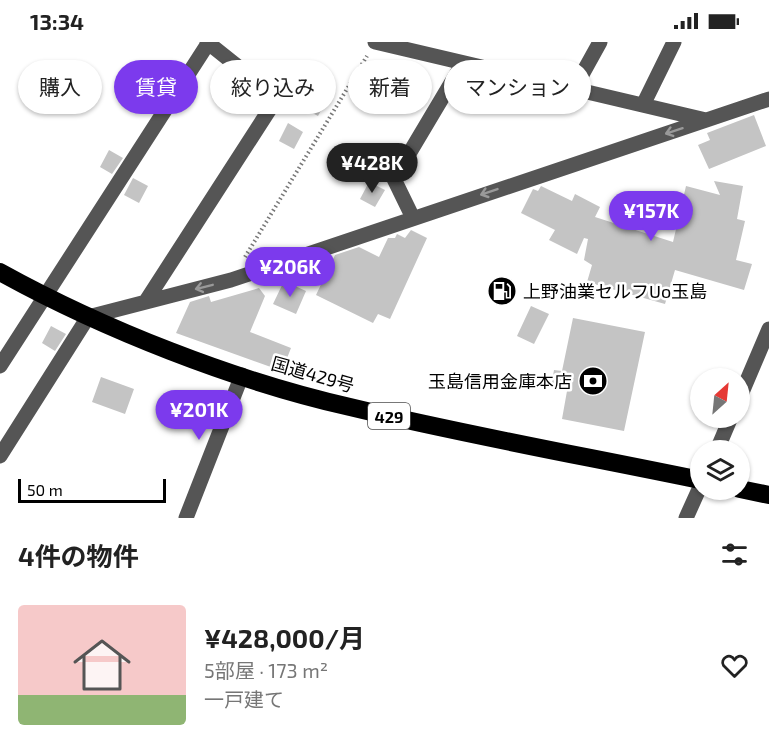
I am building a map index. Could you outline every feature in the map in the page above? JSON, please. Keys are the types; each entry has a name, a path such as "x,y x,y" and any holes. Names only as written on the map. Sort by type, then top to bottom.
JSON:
{"highway":[{"name":"国道429号","path":"0,272 88,317 242,375 348,407 690,478"},
{"path":"750,491 769,495"}],"street":[{"path":"0,366 208,42 277,98 146,301"},
{"path":"590,60 600,42"},
{"path":"643,105 674,42"},
{"path":"372,47 436,49 457,60"},
{"path":"591,93 706,120"},
{"path":"413,218 394,179 444,95"},
{"path":"0,456 88,317 231,280 769,99"},
{"path":"750,374 769,329"},
{"path":"186,518 242,375"},
{"path":"686,518 694,500"}],"path":[{"path":"231,280 372,47"}],"building":[{"path":"754,115 766,146 709,169 698,145 710,140 707,133"},
{"path":"288,123 303,132 294,149 279,141"},
{"path":"109,150 123,158 112,174 100,167"},
{"path":"133,178 148,186 139,203 124,195"},
{"path":"714,181 743,186 737,219 745,221 736,260 752,264 744,290 675,270 665,304 587,282 592,265 584,260 588,239 584,238 577,254 549,240 555,230 521,213 533,189 538,191 541,186 572,201 575,194 600,207 595,217 673,242 686,186 720,195"},
{"path":"369,182 385,190 375,207 360,199"},
{"path":"411,230 427,238 390,319 378,314 373,323 316,295 335,255 359,247 379,257 388,238 395,238 397,234 405,238"},
{"path":"284,281 306,291 296,314 273,304"},
{"path":"259,288 265,296 250,332 291,348 282,371 176,333 190,302 209,296 211,302"},
{"path":"531,306 549,314 534,344 517,336"},
{"name":"玉島信用金庫本店","path":"573,318 645,332 624,431 562,419 567,391 551,388 554,370 562,371"},
{"path":"51,326 66,334 55,351 42,343"},
{"path":"101,377 134,389 125,414 92,402"}],"place":[{"name":"上野油業セルフUo玉島","path":"502,291"},
{"name":"玉島信用金庫本店","path":"593,381"}]}
